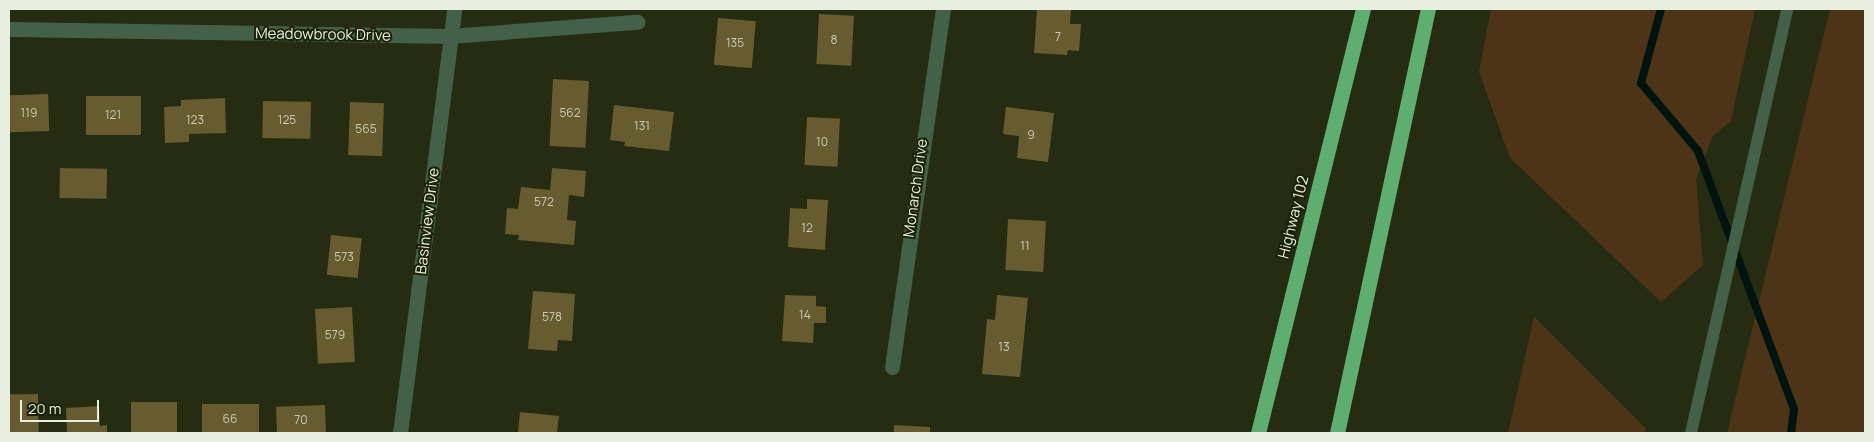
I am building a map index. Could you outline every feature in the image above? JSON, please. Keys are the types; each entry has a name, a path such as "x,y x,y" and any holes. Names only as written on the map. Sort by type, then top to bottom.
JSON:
{"highway":[{"name":"Highway 102","path":"1258,433 1363,9"},
{"path":"1338,433 1428,9"}],"street":[{"name":"Basinview Drive","path":"400,433 449,36 454,9"},
{"name":"Monarch Drive","path":"892,367 909,225 943,9"},
{"name":"Meadowbrook Drive","path":"9,29 449,36 637,22"}],"lane":[{"path":"1690,433 1787,9"}],"shaded area":[{"path":"1491,9 1755,9 1731,121 1713,136 1696,179 1703,265 1661,302 1510,158 1479,72"},
{"path":"1830,9 1865,9 1865,433 1727,433"},
{"path":"1534,317 1645,428 1645,433 1508,433"}],"building":[{"path":"1037,9 1071,9 1070,24 1081,24 1079,51 1068,50 1067,55 1034,53"},
{"path":"819,14 854,16 851,66 816,64"},
{"path":"718,18 756,21 752,68 714,65"},
{"path":"553,79 589,81 585,148 549,146"},
{"path":"48,94 49,131 10,132 9,95"},
{"path":"86,96 141,96 141,135 86,135"},
{"path":"225,98 226,133 189,134 189,142 165,143 164,107 181,106 181,100"},
{"path":"263,101 311,102 310,139 262,138"},
{"path":"350,102 384,103 382,156 348,155"},
{"path":"614,105 674,112 669,151 624,146 625,142 610,140"},
{"path":"1006,107 1054,113 1048,162 1017,158 1019,136 1003,134"},
{"path":"807,117 840,119 837,167 804,165"},
{"path":"60,168 107,169 106,199 59,198"},
{"path":"552,168 586,171 584,197 569,195 567,220 576,221 574,245 518,240 519,235 505,234 507,208 518,209 521,187 550,190"},
{"path":"807,199 828,200 825,250 788,247 790,208 807,209"},
{"path":"1008,219 1046,221 1043,272 1005,270"},
{"path":"331,235 362,238 358,278 327,275"},
{"path":"533,291 575,294 572,341 558,340 557,351 528,349"},
{"path":"785,295 816,296 816,306 826,307 826,323 814,323 813,343 782,341"},
{"path":"997,295 1028,298 1020,377 982,374 987,319 995,320"},
{"path":"352,307 355,362 318,364 315,309"},
{"path":"38,394 39,433 10,433 9,395"},
{"path":"131,402 177,402 177,433 131,433"},
{"path":"202,404 259,404 259,433 202,433"},
{"path":"325,405 326,433 277,433 276,407"},
{"path":"99,406 100,426 107,425 107,433 67,433 66,408"},
{"path":"520,412 559,416 557,433 518,433"},
{"path":"894,425 930,427 930,433 894,433"}],"waterway":[{"path":"1661,9 1641,83 1698,151 1794,409 1791,433"}]}
